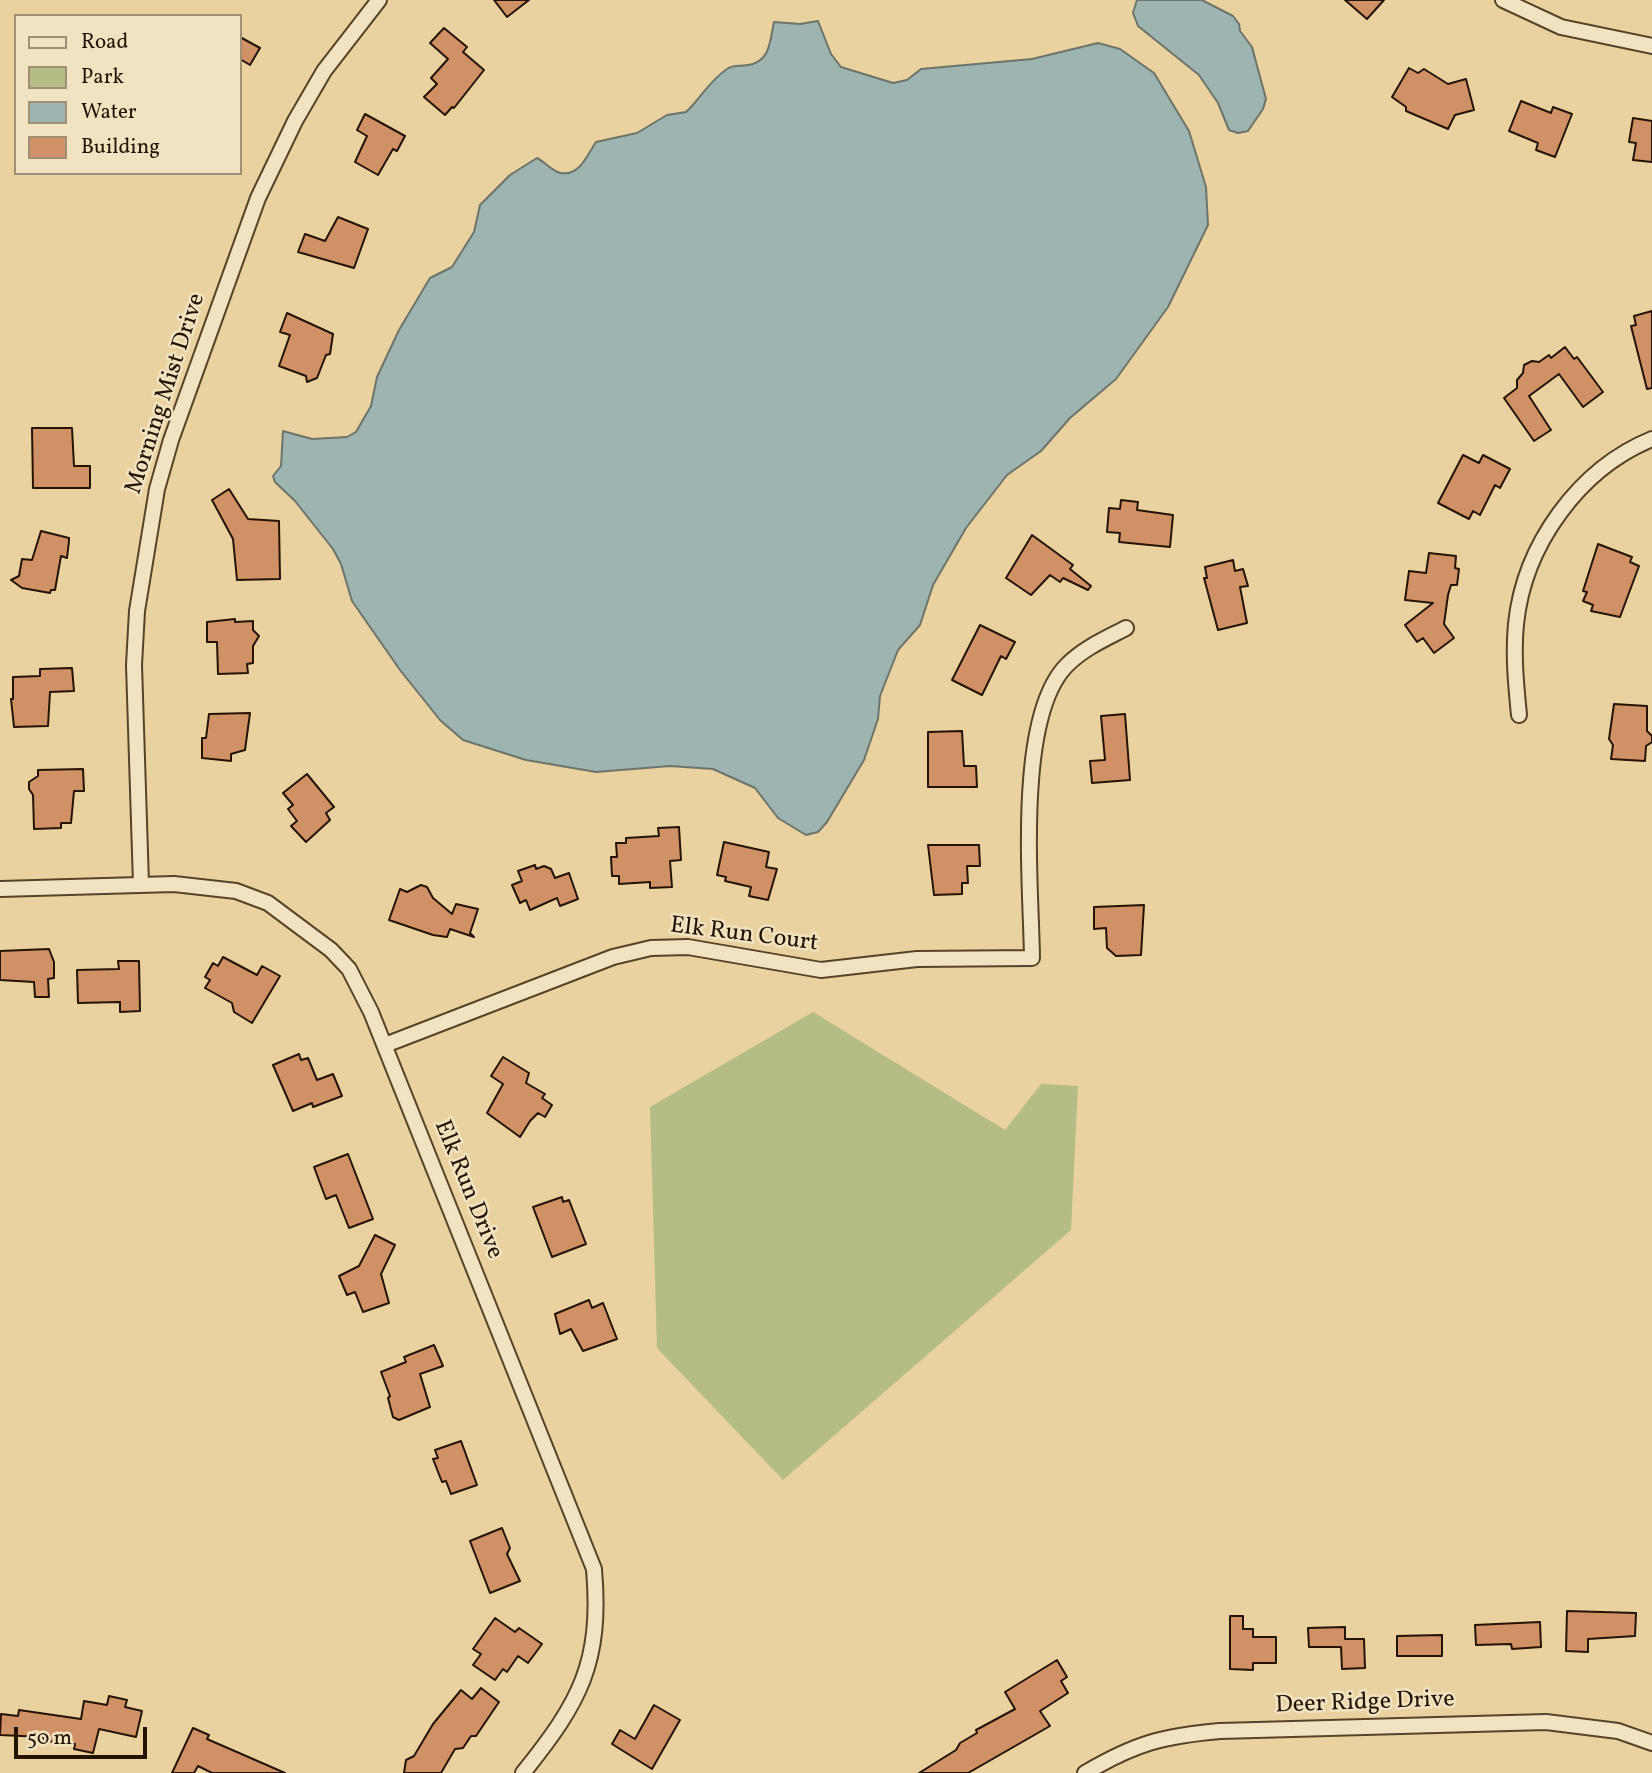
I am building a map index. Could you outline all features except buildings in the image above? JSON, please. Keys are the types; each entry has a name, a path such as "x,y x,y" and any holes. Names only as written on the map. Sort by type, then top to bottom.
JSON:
{"street":[{"name":"Morning Mist Drive","path":"141,884 134,665 137,611 157,489 171,440 258,198 295,121 324,71 379,0"},
{"path":"1503,0 1562,27 1652,46"},
{"path":"1519,715 1516,622 1524,586 1551,527 1576,491 1602,469 1652,439"},
{"name":"Elk Run Court","path":"384,1045 613,957 651,948 688,947 821,970 917,959 1032,958 1031,774 1035,736 1046,697 1065,666 1089,647 1126,628"},
{"name":"Elk Run Drive","path":"0,889 174,884 236,891 268,903 290,918 331,950 349,969 384,1045 594,1570 596,1623 582,1688 563,1723 523,1773"},
{"name":"Deer Ridge Drive","path":"1086,1773 1146,1741 1173,1735 1220,1731 1546,1722 1618,1731 1652,1743"}],"green space":[{"path":"813,1012 1005,1130 1041,1084 1078,1086 1071,1230 783,1480 657,1348 650,1107"}],"water":[{"path":"1137,0 1202,0 1233,16 1252,47 1266,99 1263,109 1248,131 1238,133 1229,130 1218,103 1199,75 1138,26 1133,13"},
{"path":"818,21 831,54 841,67 893,83 907,80 921,69 1032,59 1098,43 1120,49 1154,73 1189,131 1206,187 1208,225 1168,307 1116,379 1070,418 1041,451 1007,475 966,528 933,585 920,625 898,650 880,696 878,719 864,760 827,822 818,832 806,835 778,818 755,788 713,769 670,766 596,772 526,760 463,740 440,720 400,670 352,601 341,564 333,549 295,501 275,482 273,476 281,466 283,431 312,439 347,437 356,432 371,406 377,377 399,330 430,278 452,267 474,232 480,205 510,175 537,158 558,172 573,171 596,142 637,133 667,115 686,112 727,69 756,63 768,49 774,22 800,24"}]}
